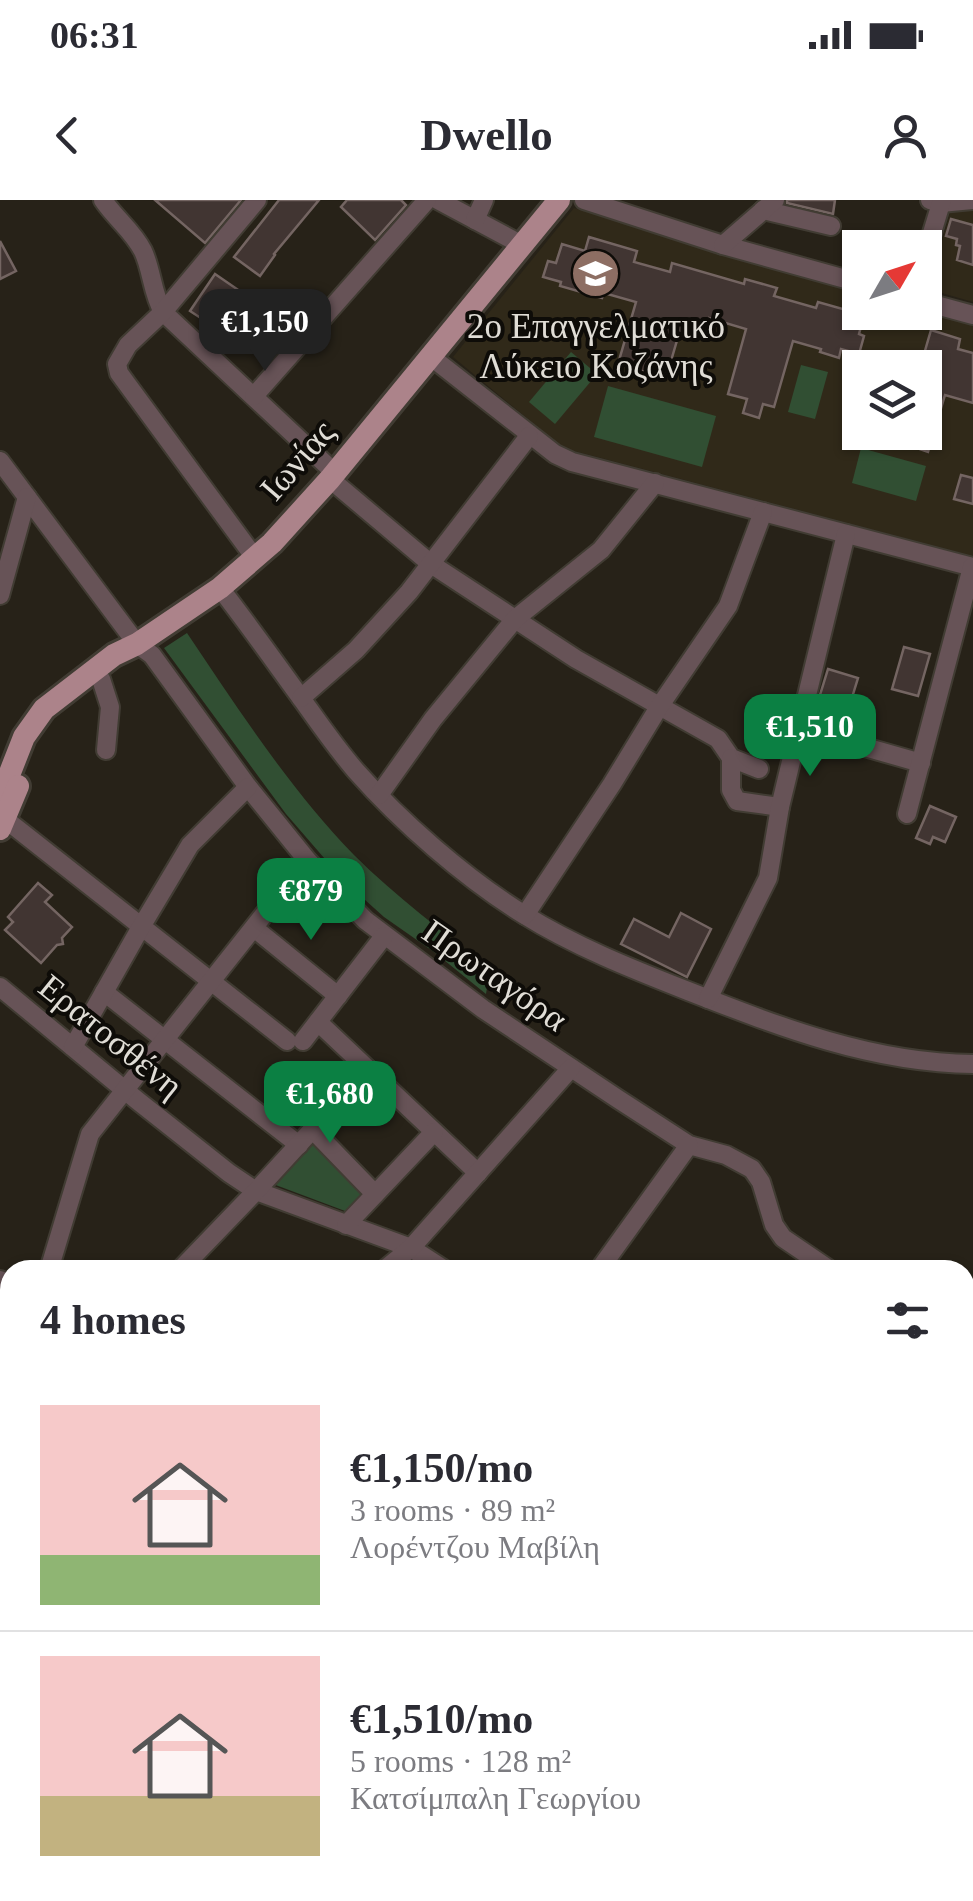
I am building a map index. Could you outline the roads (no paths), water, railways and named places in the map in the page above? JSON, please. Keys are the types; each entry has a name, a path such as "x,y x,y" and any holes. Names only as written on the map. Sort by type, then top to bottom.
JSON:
{"main road":[{"name":"Ιωνίας","path":"1,815 18,748 34,721 103,664 216,591 256,558 332,476 559,200"},
{"name":"Ιωνίας","path":"1,815 30,754 53,718 146,638"}],"street":[{"path":"104,200 141,247 156,301 163,312 254,396 332,476 431,564 576,659 718,739 731,758 760,769"},
{"path":"256,558 119,372 117,364 121,354 163,312 257,200"},
{"path":"254,396 427,200"},
{"path":"438,200 522,245"},
{"path":"476,220 484,200"},
{"path":"584,200 842,278"},
{"path":"931,230 938,201 973,200"},
{"path":"723,245 769,205 830,226"},
{"path":"942,307 973,315"},
{"path":"430,356 530,436 572,462 972,567 907,814"},
{"path":"301,698 379,626 530,436"},
{"name":"Πρωταγόρα","path":"0,461 146,638 152,656 248,788 346,902 384,936 484,1010 571,1068 689,1145 752,1168 783,1238 815,1260"},
{"path":"379,795 433,719 515,619 601,550 655,484"},
{"path":"0,595 7,543 27,496"},
{"path":"524,915 728,606 763,512"},
{"path":"708,998 768,878 780,807 846,534"},
{"path":"216,591 345,758 379,795 456,864 524,915 588,949 780,1027 851,1048 920,1062 973,1064"},
{"path":"101,678 110,707 106,750"},
{"path":"798,728 921,762"},
{"path":"731,758 730,790 737,800 780,807"},
{"path":"72,1047 190,845 248,788"},
{"path":"1,815 211,982 295,1041 318,1022 384,936"},
{"path":"52,1260 84,1146 97,1123 307,860"},
{"path":"254,928 338,996"},
{"name":"Ερατοσθένη","path":"0,987 229,1174 256,1191 411,1248 430,1260"},
{"path":"104,992 299,1145"},
{"path":"318,1022 478,1173"},
{"path":"396,1260 571,1068"},
{"path":"190,1260 368,1070"},
{"path":"313,1130 375,1194"},
{"path":"346,1225 434,1132"},
{"path":"607,1260 689,1145"}],"place":[{"name":"2ο Επαγγελματικό Λύκειο Κοζάνης","path":"596,274"}]}
